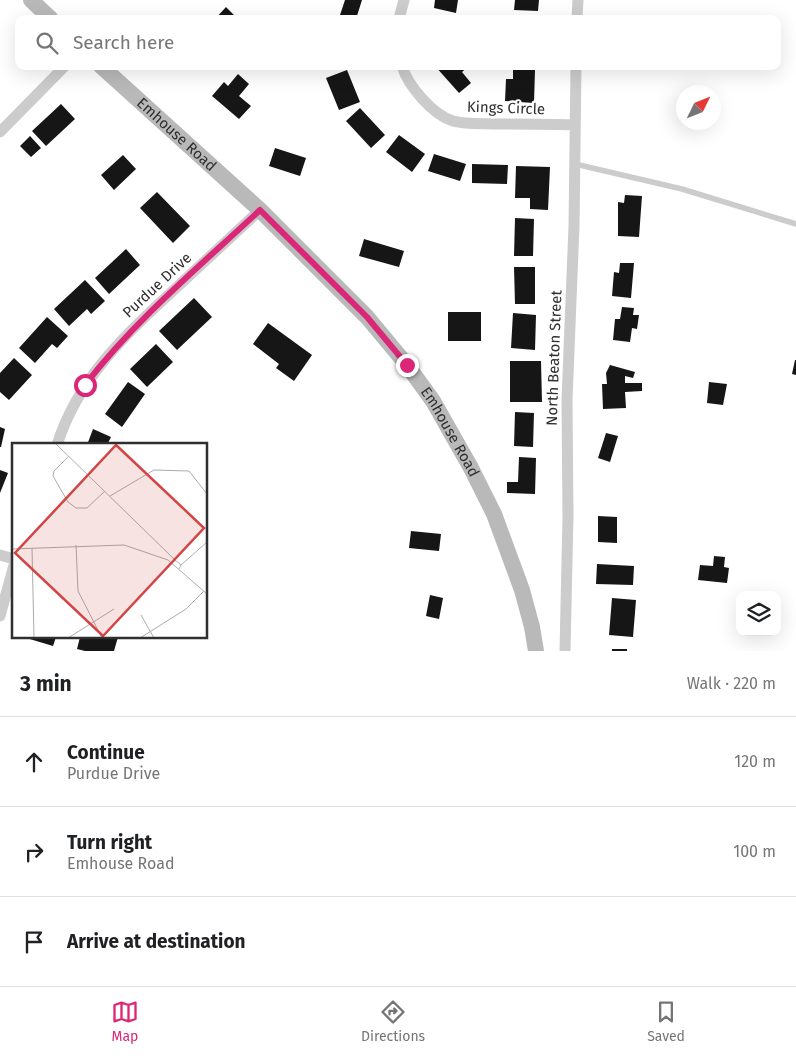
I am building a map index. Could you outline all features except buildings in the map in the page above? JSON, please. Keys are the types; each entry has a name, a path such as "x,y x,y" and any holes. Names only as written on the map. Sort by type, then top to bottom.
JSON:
{"main road":[{"path":"31,0 47,15"},
{"name":"Emhouse Road","path":"105,70 260,210 367,317 407,365 433,401 471,468 494,514 522,590 536,651"}],"street":[{"path":"400,15 404,0"},
{"path":"577,15 578,0"},
{"path":"0,132 61,70"},
{"name":"Kings Circle","path":"404,70 412,85 423,99 442,115 453,121 575,124"},
{"name":"North Beaton Street","path":"565,651 568,516 566,400 574,226 576,70"},
{"name":"Purdue Drive","path":"58,443 64,421 81,392 106,358 132,328 260,210"},
{"path":"0,616 12,571"}],"lane":[{"path":"575,164 682,189 796,224"}],"route":[{"path":"85,385 132,328 260,210 367,317 407,365"}]}
